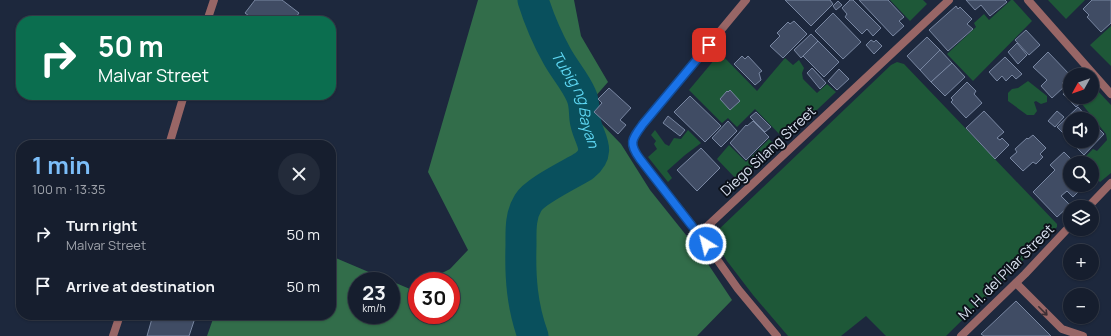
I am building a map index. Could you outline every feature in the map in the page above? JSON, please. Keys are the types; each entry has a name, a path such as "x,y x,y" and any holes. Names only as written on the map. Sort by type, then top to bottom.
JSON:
{"street":[{"path":"209,16 214,0"},
{"path":"746,0 643,124 633,137 632,148 699,234 738,289 777,336"},
{"name":"Diego Silang Street","path":"699,234 949,0"},
{"path":"1028,0 1111,94"},
{"path":"170,140 182,100"},
{"path":"1095,200 1111,184"},
{"name":"M. H. del Pilar Street","path":"961,336 1016,283 1063,233"},
{"path":"1016,283 1062,329 1083,336"},
{"path":"113,336 118,320"}],"green space":[{"path":"478,0 574,0 581,36 608,82 594,98 598,102 592,110 594,116 621,144 650,190 702,255 732,300 697,336 207,336 213,320 336,320 336,258 369,272 348,272 348,324 400,324 400,285 408,288 408,324 460,324 460,272 444,272 450,269 468,250 428,172"},
{"path":"890,0 923,0 927,4 910,21"},
{"path":"1011,0 1013,0 1032,21 973,81 947,54 976,27 974,23 984,14 989,20"},
{"path":"1048,0 1085,0 1066,19"},
{"path":"1111,26 1111,66 1090,45"},
{"path":"720,53 757,91 785,58 793,65 799,60 804,68 802,73 803,79 817,93 827,84 836,92 785,140 755,109 737,127 728,118 722,123 689,90"},
{"path":"897,62 904,64 1057,224 1057,227 946,336 886,336 866,316 841,336 788,336 753,295 727,261 714,240 715,233 891,65"},
{"path":"1028,81 1047,96 1047,102 1041,104 1036,101 1034,102 1037,111 1034,115 1027,115 1008,101 1008,93 1012,89 1018,88"},
{"path":"1099,92 1111,105 1111,173 1100,182 1099,156 1086,156 1093,149 1097,151 1107,140 1106,134 1099,125 1099,112 1088,112 1082,104 1099,104"},
{"path":"655,130 665,144 669,146 674,138 681,139 688,130 701,143 667,171 672,178 668,182 648,157 657,149 654,144 656,141 651,135"},
{"path":"769,139 777,147 739,182 717,159 729,145 746,162"}],"building":[{"path":"255,0 282,0 299,13 297,16 249,16 245,13"},
{"path":"785,0 830,0 833,4 811,26"},
{"path":"850,0 853,0 881,28 873,36 867,29 862,34 845,17 847,14 842,8"},
{"path":"859,0 888,0 904,17 899,21 904,26 893,36"},
{"path":"966,0 1005,0 1007,2 990,16 981,5 975,10"},
{"path":"1092,0 1111,0 1111,23 1101,32 1087,17 1089,15 1083,9"},
{"path":"838,1 842,5 836,10 833,6"},
{"path":"956,6 958,9 960,7 972,19 967,24 973,29 948,51 929,30"},
{"path":"833,13 861,42 843,59 815,31"},
{"path":"794,21 807,34 783,58 770,46 780,36 777,33 788,22 790,24"},
{"path":"1026,30 1040,45 1029,55 1015,40"},
{"path":"811,34 818,41 801,58 794,50"},
{"path":"927,37 940,50 920,70 907,56"},
{"path":"871,40 874,42 876,40 882,46 874,54 866,45"},
{"path":"818,41 839,62 824,77 803,56"},
{"path":"1017,43 1027,55 1018,64 1008,52"},
{"path":"940,50 952,63 931,82 920,70"},
{"path":"1048,52 1063,68 1063,88 1052,98 1041,86 1047,80 1033,67"},
{"path":"742,56 745,59 748,56 762,71 759,73 761,80 755,85 734,64"},
{"path":"1005,57 1022,74 1016,79 1012,75 1006,81 1002,76 997,81 989,72"},
{"path":"952,63 965,77 945,96 931,82"},
{"path":"812,68 826,83 820,89 807,73"},
{"path":"839,69 849,79 837,90 828,81"},
{"path":"967,82 976,91 974,94 982,103 966,118 951,102 953,100 951,98"},
{"path":"609,88 631,108 620,120 626,125 618,134 594,112 602,103 598,99"},
{"path":"730,90 740,101 730,110 720,99 727,91 728,92"},
{"path":"690,96 721,126 705,142 674,112"},
{"path":"1078,107 1082,112 1073,112"},
{"path":"984,111 1004,132 997,138 1000,140 1002,138 1009,145 995,159 966,128"},
{"path":"1057,111 1063,116 1055,127 1048,121"},
{"path":"756,112 771,127 765,132 750,117"},
{"path":"668,116 685,130 680,136 663,123"},
{"path":"728,121 737,131 721,147 712,138"},
{"path":"753,121 769,137 746,160 730,143 746,125 747,126"},
{"path":"1063,121 1063,133 1057,127"},
{"path":"1099,129 1104,134 1099,139"},
{"path":"1033,135 1046,148 1040,154 1043,157 1036,164 1033,162 1023,171 1010,158 1017,152 1015,149 1027,138 1028,139"},
{"path":"701,148 720,168 697,191 677,170"},
{"path":"1077,148 1091,148 1084,155"},
{"path":"1064,152 1068,156 1063,156 1063,192 1066,192 1061,196 1065,200 1063,200 1063,211 1057,217 1033,192 1055,170 1050,165"},
{"path":"1068,192 1078,192 1073,197"},
{"path":"1016,301 1051,336 984,336 981,334"},
{"path":"152,320 194,320 189,336 147,336"}],"waterway":[{"name":"Tubig ng Bayan","path":"533,0 550,42 560,61 576,85 582,98 586,126 594,149 593,155 584,166 538,193 532,198 525,208 521,229 521,280 526,314 533,336"}],"route":[{"path":"706,244 635,153 632,148 632,142 633,137 643,124 709,45"}]}
